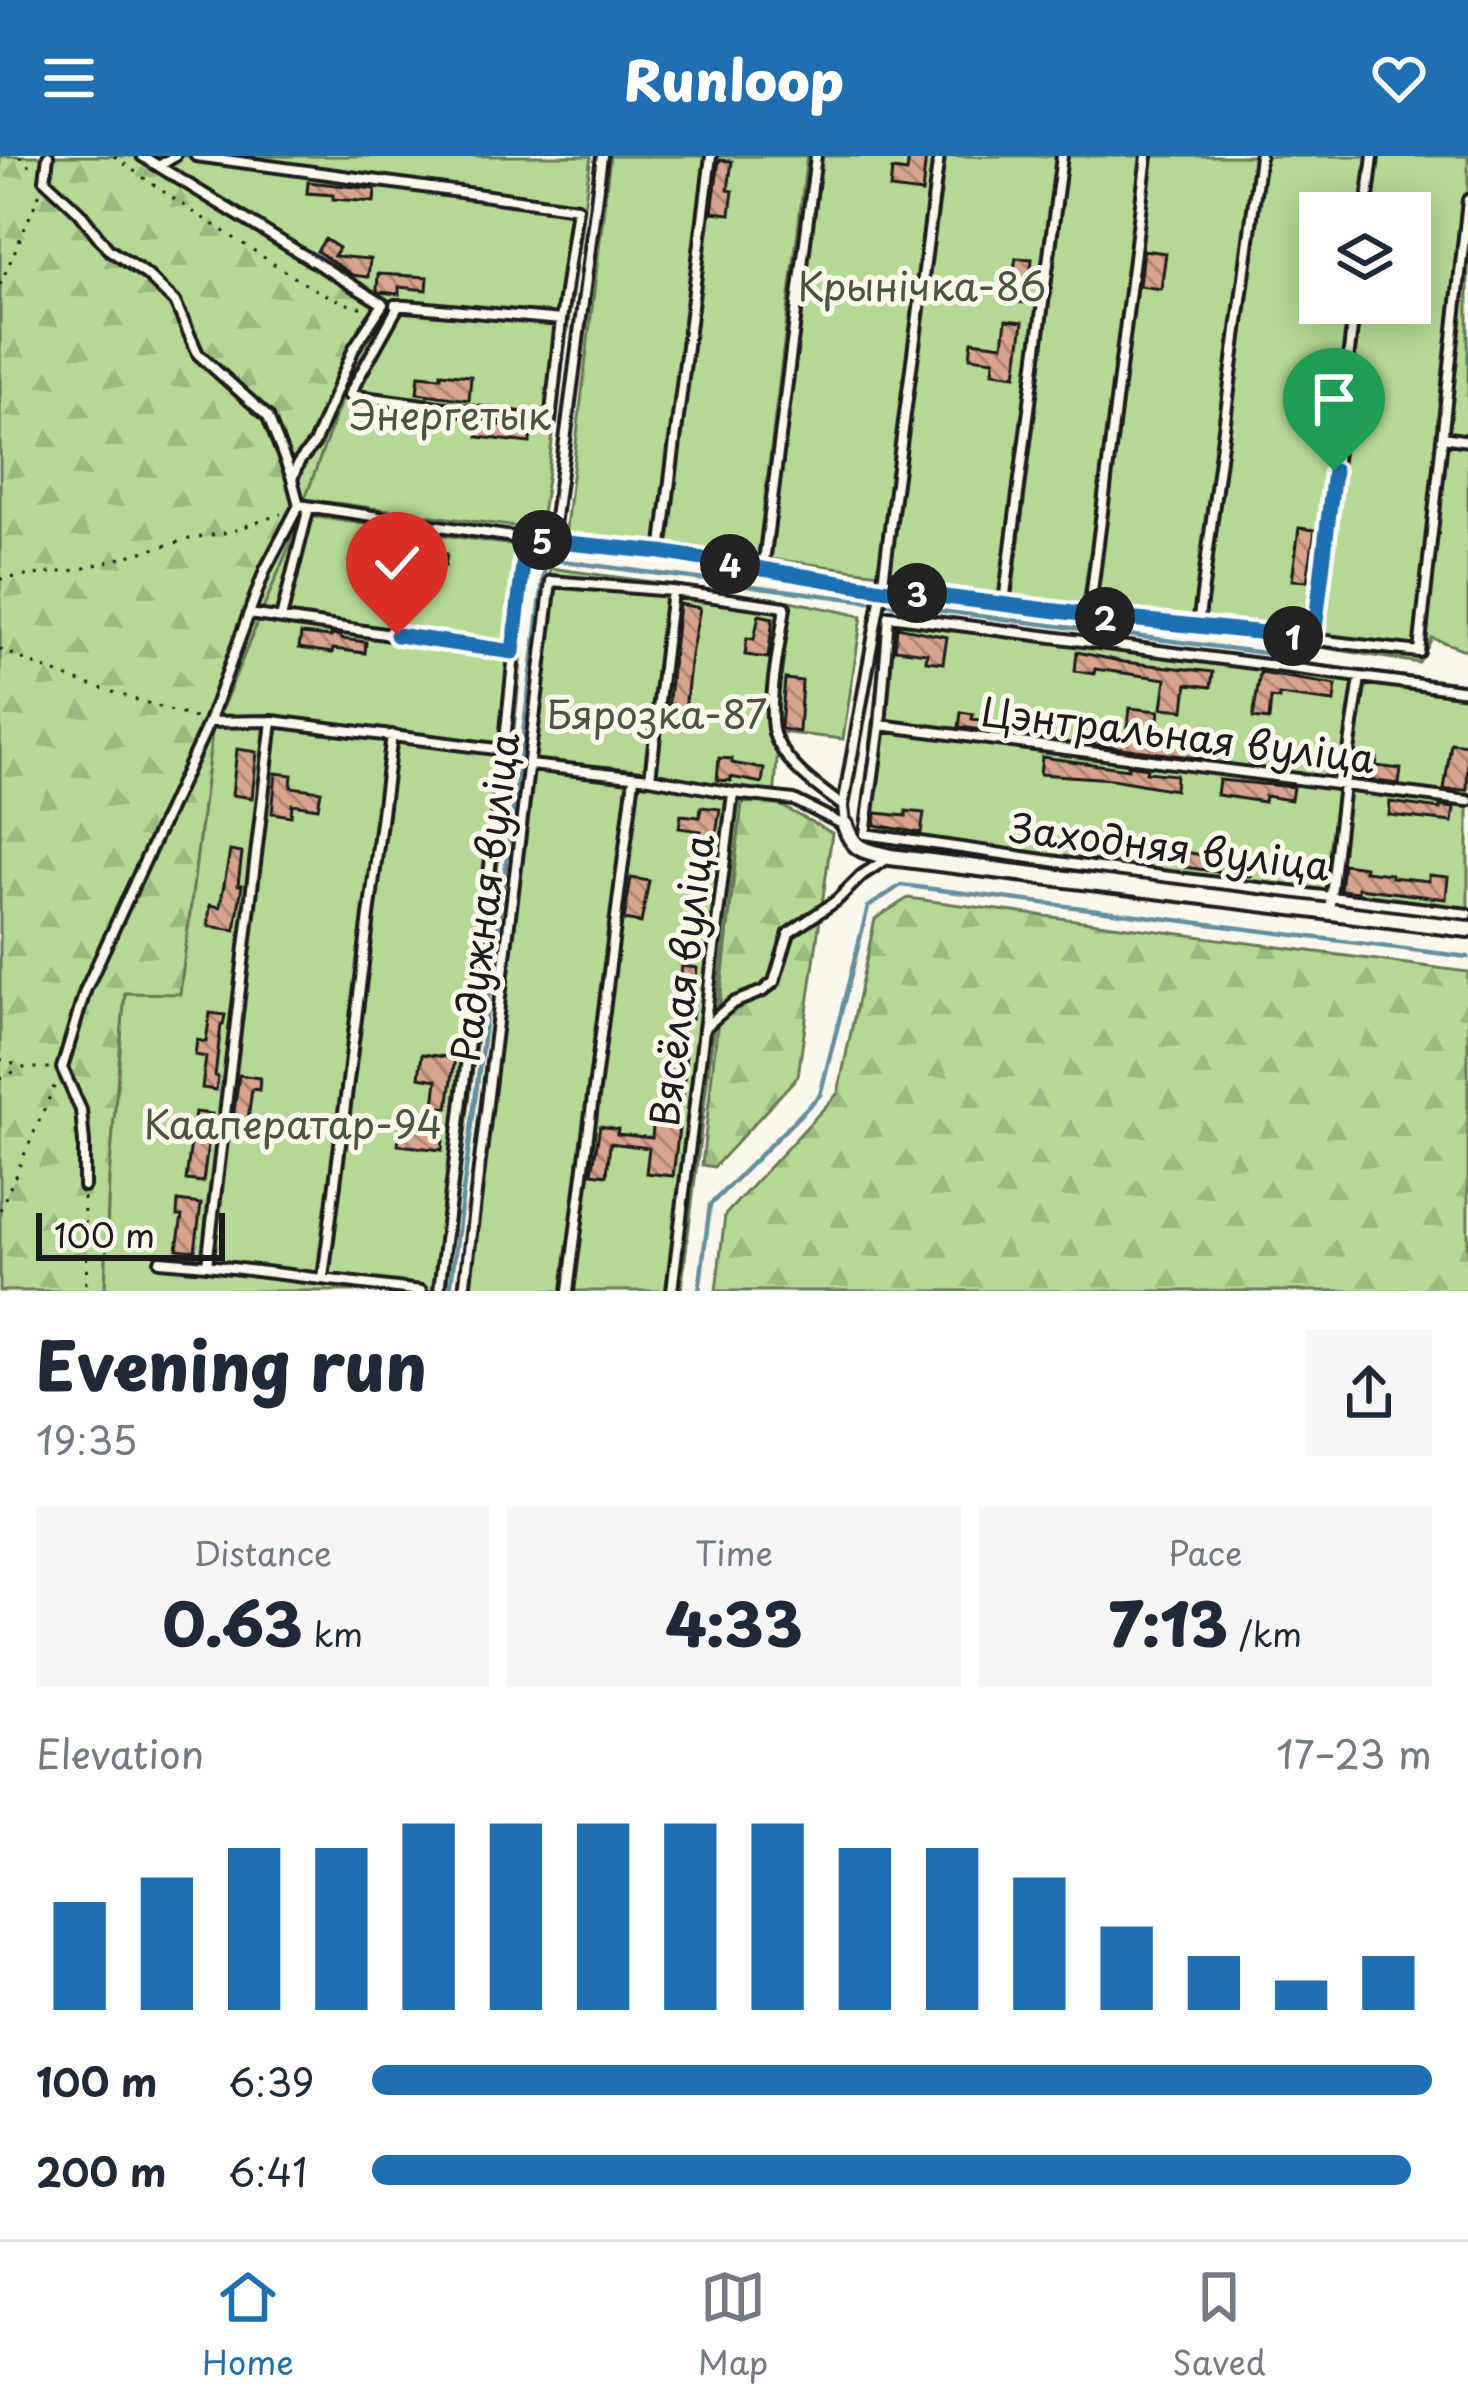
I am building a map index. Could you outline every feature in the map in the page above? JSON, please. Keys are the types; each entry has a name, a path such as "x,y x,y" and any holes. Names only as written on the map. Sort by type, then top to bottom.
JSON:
{"street":[{"path":"845,825 858,849 890,857 1468,929"}],"lane":[{"path":"48,156 45,180 108,249 147,275 175,302 198,355 268,417 304,506 281,618"},
{"path":"142,156 381,307 561,320"},
{"path":"159,166 175,156"},
{"path":"196,156 577,208 550,422 349,395 399,305"},
{"path":"553,541 602,156"},
{"path":"661,552 711,156"},
{"path":"763,570 816,156"},
{"path":"845,825 843,806 882,589 939,156"},
{"path":"1004,602 1061,156"},
{"path":"1089,615 1147,156"},
{"path":"1198,625 1260,156"},
{"path":"1369,192 1373,156"},
{"path":"304,506 526,539 661,552 882,589 1419,652 1468,200"},
{"path":"292,479 314,444 354,348 381,307"},
{"path":"1314,638 1352,324"},
{"path":"1443,437 1468,440"},
{"path":"84,1186 80,1111 62,1068 86,992 209,722 265,571 304,506"},
{"path":"439,1291 526,539"},
{"name":"Радужная вуліца","path":"464,1291 551,581 672,591"},
{"path":"650,778 672,591 785,607 771,705 774,737 805,778 843,806"},
{"path":"249,614 513,652"},
{"path":"880,725 889,616 1468,691"},
{"path":"1329,914 1360,677"},
{"path":"209,722 272,721 504,750"},
{"path":"207,1265 272,721"},
{"name":"Цэнтральная вуліца","path":"880,725 1468,801"},
{"name":"Заходняя вуліца","path":"880,725 866,834 1468,914"},
{"path":"323,1278 392,734"},
{"path":"530,765 734,793"},
{"path":"568,1291 634,778"},
{"name":"Вясёлая вуліца","path":"672,1291 734,793 794,800 845,825"},
{"path":"704,1028 733,1003 763,992 774,982 789,933 890,857"},
{"path":"160,1262 421,1291"}],"path":[{"path":"0,285 45,180 20,156"},
{"path":"114,156 164,194 291,275 351,306 381,307"},
{"path":"0,579 127,558 230,532 304,506"},
{"path":"0,650 62,676 209,722"},
{"path":"0,1059 24,1067 62,1068 0,1210"},
{"path":"0,1078 24,1067"},
{"path":"84,1186 85,1291"}],"green space":[{"path":"0,156 135,156 386,314 348,382 302,515 212,733 180,995 125,993 105,1291 0,1291"},
{"name":"Энергетык","path":"135,156 591,156 540,530 305,499 348,382 386,314"},
{"path":"610,156 807,156 758,555 565,536"},
{"name":"Крынічка-86","path":"821,156 1056,156 999,593 889,586 888,574 771,559"},
{"path":"1068,156 1146,156 1083,604 1012,596"},
{"path":"1152,156 1368,156 1364,192 1299,192 1299,324 1346,324 1307,628 1096,606"},
{"path":"1379,156 1468,156 1468,651 1432,638 1419,663 1319,647 1358,324 1431,324 1431,192 1375,192"},
{"name":"Кааператар-94","path":"302,515 533,548 446,1291 105,1291 125,993 180,994 212,733"},
{"name":"Бярозка-87","path":"550,568 785,600 862,616 843,739 779,732 774,802 742,803 681,1291 458,1291"},
{"path":"885,611 1468,684 1468,921 860,840"},
{"path":"742,802 774,802 832,833 798,1076 714,1167 702,1165"},
{"path":"908,898 1468,972 1468,1291 716,1291 725,1215 838,1093 875,919"}],"building":[{"path":"909,156 926,156 922,193 890,189 892,170 907,172"},
{"path":"719,160 732,161 730,214 712,212"},
{"path":"308,182 375,189 374,202 307,193"},
{"path":"325,239 339,248 334,256 370,259 368,277 352,275 317,251"},
{"path":"1143,250 1166,253 1161,289 1139,286"},
{"path":"1016,258 1032,259 1027,303 1008,301"},
{"path":"378,274 428,277 427,290 399,287 399,294 379,292"},
{"path":"1006,320 1023,322 1016,375 993,372 994,360 970,357 972,341 1003,345"},
{"path":"441,373 471,376 469,400 417,393 419,375 441,377"},
{"path":"479,423 531,428 530,443 478,437"},
{"path":"1299,528 1315,530 1307,581 1292,580"},
{"path":"403,542 447,554 445,566 400,567"},
{"path":"679,604 700,608 684,720 667,718"},
{"path":"759,615 773,618 768,658 745,655 747,638 754,639"},
{"path":"897,627 947,637 943,663 926,661 927,653 895,649"},
{"path":"301,634 366,642 365,653 299,648"},
{"path":"1077,652 1213,672 1211,687 1187,684 1184,710 1162,708 1166,679 1095,669 1094,674 1075,671"},
{"path":"1260,673 1336,685 1334,702 1279,695 1279,699 1271,698 1269,720 1253,718"},
{"path":"785,679 802,681 799,732 781,727"},
{"path":"1130,708 1159,711 1151,739 1191,744 1192,738 1207,740 1204,759 1076,742 1077,730 1127,735"},
{"path":"961,712 973,714 972,719 1010,724 1011,718 1049,727 1048,738 959,727"},
{"path":"1451,743 1468,745 1467,790 1444,790"},
{"path":"237,749 257,752 252,798 232,795"},
{"path":"1357,755 1377,758 1376,766 1401,769 1399,784 1353,778"},
{"path":"1042,757 1176,775 1175,790 1040,774"},
{"path":"719,758 764,769 762,783 731,777 731,781 717,780"},
{"path":"276,773 292,775 291,787 321,791 318,808 292,804 291,816 272,813"},
{"path":"1219,780 1293,787 1291,800 1265,796 1264,802 1217,795"},
{"path":"1390,802 1454,808 1452,822 1389,815"},
{"path":"701,807 720,809 710,873 695,872 701,831 679,828 681,815 700,817"},
{"path":"906,811 924,813 921,833 875,825 876,813 906,816"},
{"path":"230,851 242,853 235,930 208,926 210,905 220,907"},
{"path":"1185,852 1251,864 1250,876 1183,867"},
{"path":"1343,864 1391,877 1429,881 1429,875 1448,877 1446,899 1340,890"},
{"path":"631,878 649,881 641,923 624,920"},
{"path":"682,966 697,968 692,1019 677,1017"},
{"path":"210,1013 225,1015 216,1090 202,1088 206,1057 195,1055 197,1040 206,1042"},
{"path":"666,1051 686,1054 683,1096 659,1093"},
{"path":"422,1054 455,1058 448,1108 434,1106 437,1080 419,1077"},
{"path":"239,1075 260,1078 259,1090 252,1089 248,1120 233,1119"},
{"path":"195,1112 212,1114 203,1182 186,1180"},
{"path":"654,1116 680,1119 673,1176 646,1173 649,1148 610,1143 607,1175 592,1173 600,1126 618,1129 617,1134 652,1138"},
{"path":"400,1128 444,1130 442,1150 398,1145"},
{"path":"178,1201 201,1204 195,1251 177,1249 182,1216 177,1216"}],"waterway":[{"path":"450,1291 546,559 1295,657"},
{"path":"699,1291 710,1205 820,1095 868,907 901,885 1468,957"}],"route":[{"path":"397,635 513,652 526,539 661,552 882,589 1314,638 1334,471"}]}
